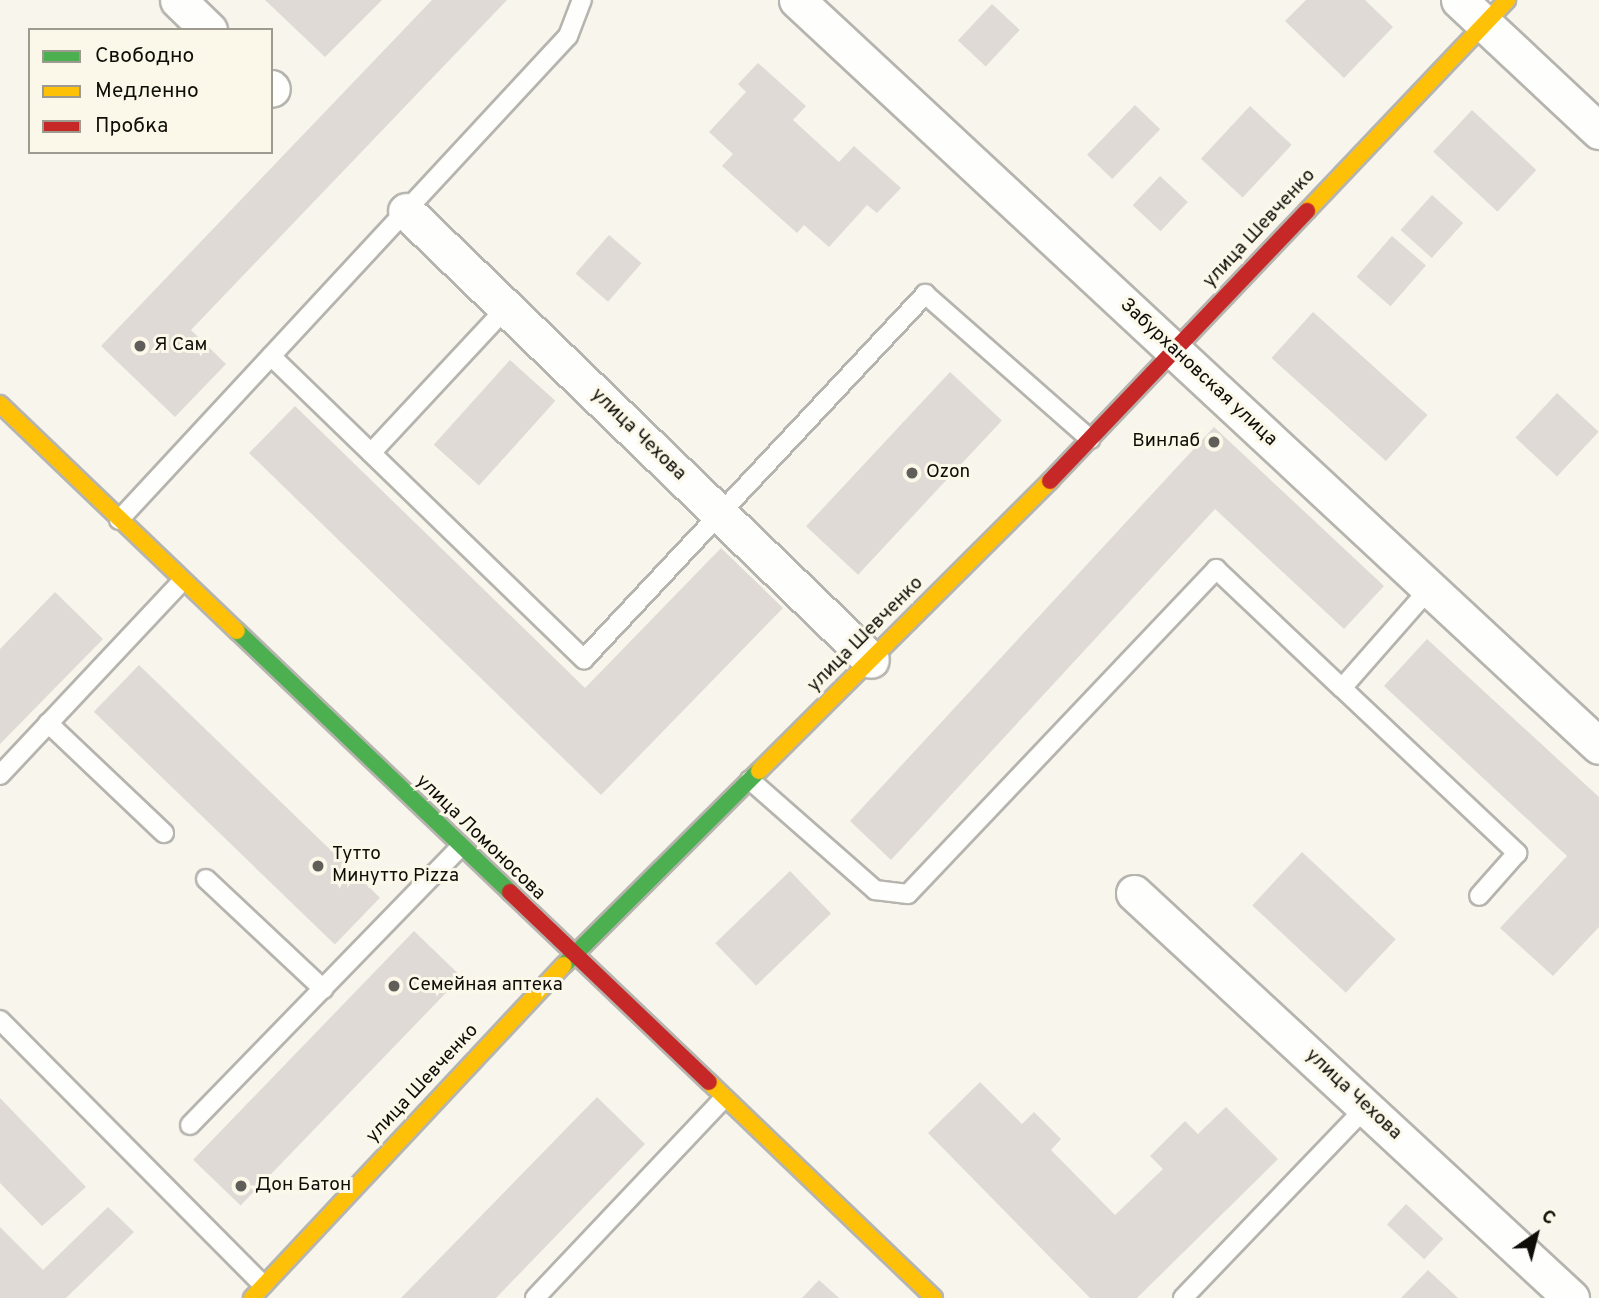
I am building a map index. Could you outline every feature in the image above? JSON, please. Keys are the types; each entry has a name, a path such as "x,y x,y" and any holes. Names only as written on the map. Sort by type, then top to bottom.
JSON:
{"street":[{"path":"178,0 207,28"},
{"name":"Забурхановская улица","path":"797,0 1599,746"},
{"path":"1483,8 1599,131"},
{"name":"улица Шевченко","path":"258,1292 572,956 871,660 1175,350 1483,8"},
{"name":"улица Чехова","path":"406,211 871,660"},
{"name":"улица Ломоносова","path":"0,404 181,582 934,1298"},
{"name":"улица Чехова","path":"1134,893 1571,1298"}],"lane":[{"path":"119,520 568,36 582,0"},
{"path":"271,356 584,659 722,516 925,294 1090,439"},
{"path":"371,453 506,308"},
{"path":"750,780 875,890 908,894 1216,569 1517,853 1479,896"},
{"path":"0,775 181,582"},
{"path":"1342,688 1430,588"},
{"path":"48,723 164,834"},
{"path":"190,1125 459,848"},
{"path":"206,878 323,989"},
{"path":"0,1020 258,1292"},
{"path":"535,1298 723,1099"},
{"path":"1183,1298 1366,1107"}],"building":[{"path":"265,0 382,0 325,57"},
{"path":"432,0 507,0 191,330 226,364 175,417 101,346"},
{"path":"1306,0 1365,0 1393,27 1344,78 1285,21"},
{"path":"992,4 1020,30 986,66 958,41"},
{"path":"758,63 806,106 793,120 839,162 854,146 901,188 877,213 867,205 829,247 804,225 797,233 722,166 733,154 709,132 746,92 738,84"},
{"path":"1135,105 1160,129 1112,179 1087,155"},
{"path":"1250,106 1292,145 1243,198 1201,159"},
{"path":"1472,110 1536,170 1497,212 1433,152"},
{"path":"1160,176 1188,202 1161,231 1133,205"},
{"path":"1432,195 1463,223 1432,258 1401,230"},
{"path":"609,235 641,263 608,302 576,273"},
{"path":"1392,236 1426,266 1391,306 1357,277"},
{"path":"1313,312 1427,415 1386,461 1272,358"},
{"path":"510,360 555,401 479,486 434,445"},
{"path":"950,372 1002,420 858,575 806,526"},
{"path":"1557,393 1599,432 1557,476 1515,438"},
{"path":"295,406 585,688 721,548 783,608 601,795 249,453"},
{"path":"1214,427 1384,586 1344,629 1215,509 891,860 850,821"},
{"path":"55,592 103,639 0,744 0,649"},
{"path":"1427,639 1599,797 1599,927 1553,976 1500,928 1567,856 1384,686"},
{"path":"139,665 380,898 335,944 94,712"},
{"path":"1302,852 1396,939 1346,993 1252,905"},
{"path":"790,871 831,913 756,986 715,943"},
{"path":"414,931 461,977 241,1206 193,1160"},
{"path":"980,1082 1022,1124 1034,1112 1061,1139 1051,1150 1115,1215 1163,1169 1150,1156 1185,1121 1198,1134 1226,1107 1278,1159 1137,1298 1090,1298 928,1133"},
{"path":"597,1097 645,1144 496,1298 401,1298"},
{"path":"0,1098 86,1187 42,1226 0,1183"},
{"path":"1406,1204 1443,1239 1424,1259 1387,1224"},
{"path":"108,1207 134,1232 66,1298 0,1298 0,1227 43,1270"},
{"path":"1428,1270 1458,1298 1401,1298"},
{"path":"819,1280 839,1298 802,1298"}],"traffic: fast":[{"path":"237,631 510,892"},
{"path":"564,965 759,771"}],"traffic: slow":[{"path":"1307,211 1507,0"},
{"path":"0,404 237,631"},
{"path":"759,771 1050,481"},
{"path":"252,1298 564,965"},
{"path":"709,1082 934,1298"}],"traffic: jam":[{"path":"1050,481 1307,211"},
{"path":"510,892 709,1082"}],"place":[{"name":"Я Сам","path":"140,346"},
{"name":"Винлаб","path":"1214,442"},
{"name":"Ozon","path":"912,473"},
{"name":"Тутто Минутто Pizza","path":"318,866"},
{"name":"Семейная аптека","path":"394,986"},
{"name":"Дон Батон","path":"241,1186"}]}
